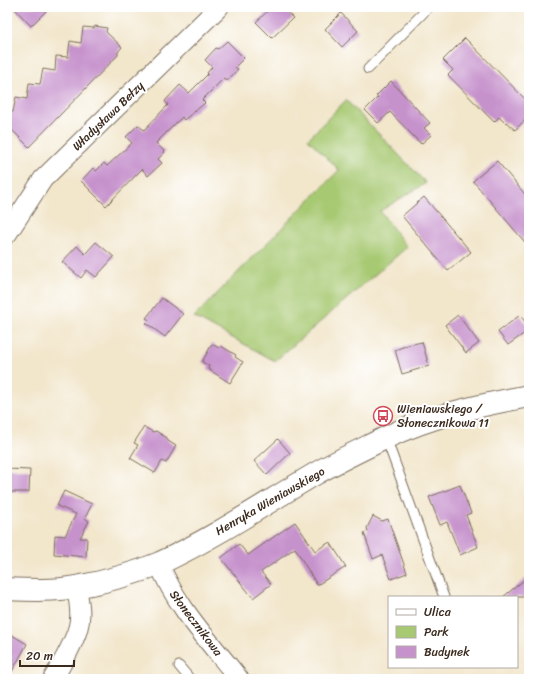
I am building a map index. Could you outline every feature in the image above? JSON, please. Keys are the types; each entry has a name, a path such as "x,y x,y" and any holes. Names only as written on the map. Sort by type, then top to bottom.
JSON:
{"street":[{"name":"Władysława Bełzy","path":"7,234 43,179 219,7"},
{"name":"Henryka Wieniawskiego","path":"7,589 32,590 76,587 117,578 159,563 248,515 316,473 386,438 441,416 484,404 529,396"},
{"name":"Słonecznikowa","path":"159,563 166,582 176,598 239,679"},
{"path":"53,679 70,647 78,627 79,602 76,587"}],"lane":[{"path":"368,69 430,7"},
{"path":"386,438 444,596"},
{"path":"179,666 190,679"}],"green space":[{"path":"346,100 426,183 380,211 407,247 275,361 194,317 339,170 308,139"}],"building":[{"path":"13,7 50,7 31,26"},
{"path":"272,7 281,7 293,18 272,38 256,22"},
{"path":"341,13 358,31 342,47 325,29"},
{"path":"95,26 107,28 106,32 122,47 118,52 118,55 29,147 7,125 7,111 13,112 16,97 27,99 29,83 40,84 43,69 55,71 56,56 68,57 70,41 81,43 83,27 94,28"},
{"path":"465,38 529,103 529,116 515,130 499,117 494,122 448,75 453,70 443,60"},
{"path":"227,41 244,58 235,67 238,69 227,81 224,78 202,100 205,103 184,120 182,117 156,143 165,152 158,159 162,163 148,176 142,169 106,206 81,181 93,168 96,171 104,163 107,166 132,143 126,137 138,125 144,130 168,105 165,101 180,85 189,93 208,74 207,73 212,67 205,60 216,48 218,49"},
{"path":"391,81 430,123 424,128 431,135 421,144 390,112 378,123 365,110"},
{"path":"497,161 529,199 529,247 473,181"},
{"path":"424,197 471,252 448,271 402,216"},
{"path":"96,242 114,257 96,277 87,270 81,278 62,262 77,246 85,254"},
{"path":"162,298 183,314 165,337 146,323 149,320 146,318"},
{"path":"458,315 479,343 466,353 445,325"},
{"path":"520,315 529,327 529,330 508,345 498,332"},
{"path":"422,342 429,366 402,374 395,350"},
{"path":"212,344 219,348 221,346 236,355 235,357 243,362 230,383 208,369 209,366 202,362"},
{"path":"144,427 153,432 156,431 176,446 166,463 162,461 155,473 130,458 138,445 134,443"},
{"path":"278,439 290,453 267,475 254,461"},
{"path":"7,469 30,470 29,492 7,492"},
{"path":"460,485 471,513 466,515 478,547 460,555 447,522 440,525 429,497"},
{"path":"64,491 92,504 85,518 89,521 80,538 87,538 86,557 54,554 55,535 65,536 76,514 57,506"},
{"path":"373,516 382,521 388,519 407,573 391,579 382,555 373,559 364,533 368,531 367,528"},
{"path":"295,522 315,551 330,542 346,567 317,585 295,548 261,572 271,584 253,598 221,558 239,544 248,555"},
{"path":"529,576 529,597 504,596"},
{"path":"7,632 27,644 8,679 7,679"}],"place":[{"name":"Wieniawskiego / Słonecznikowa 11","path":"383,416"}]}
